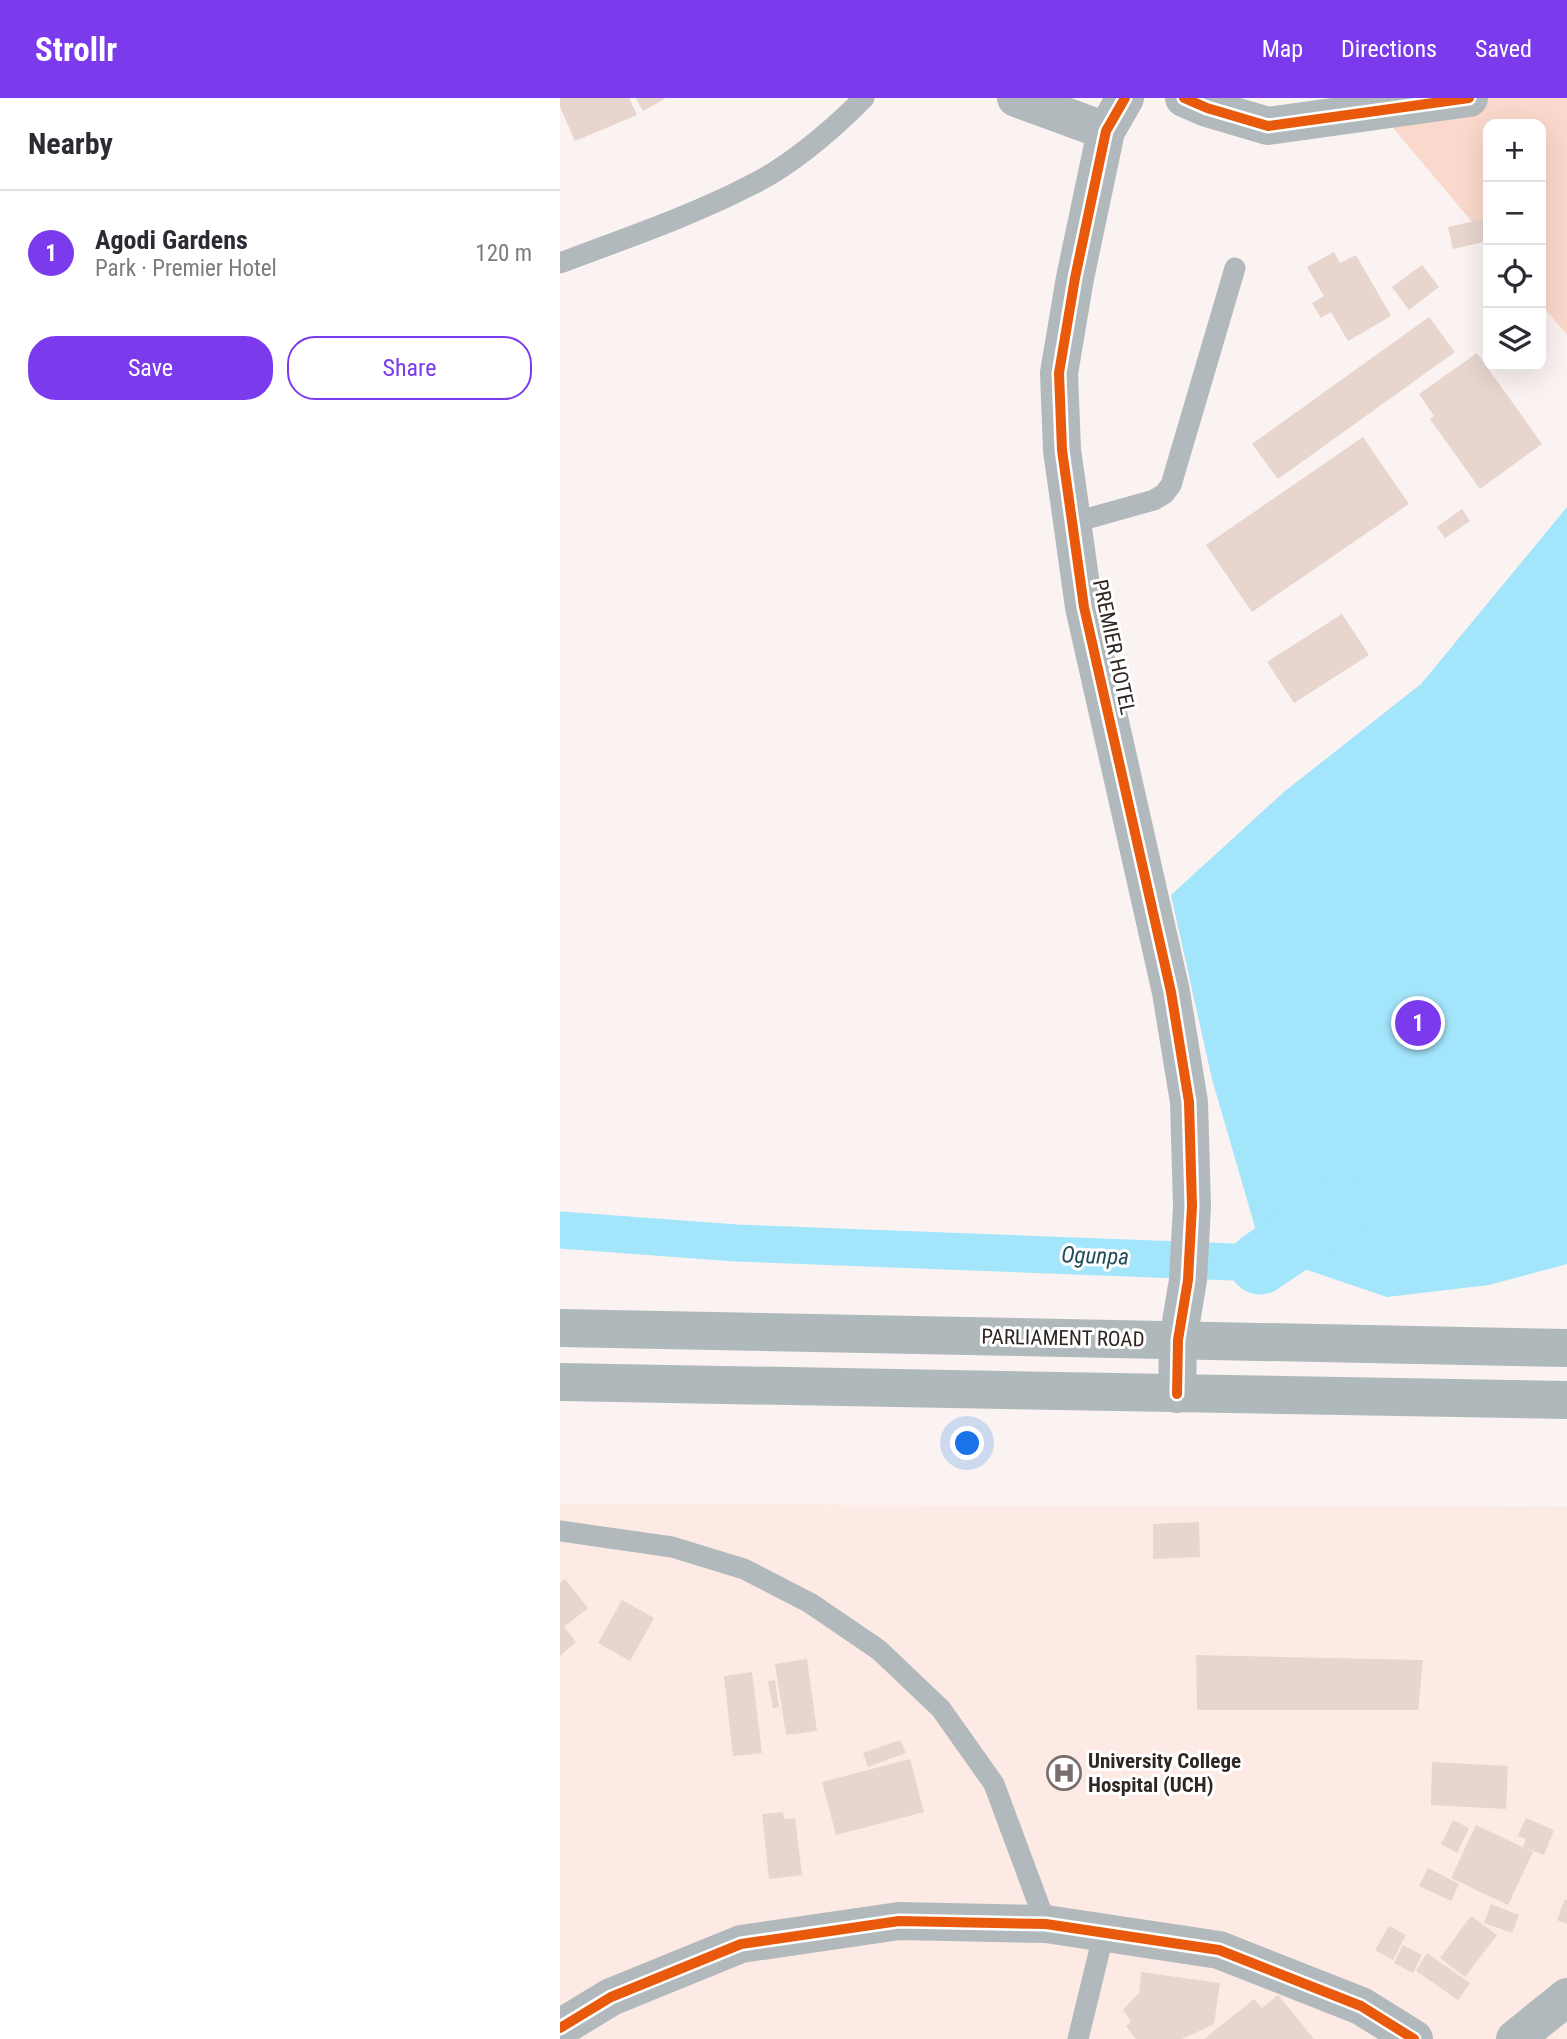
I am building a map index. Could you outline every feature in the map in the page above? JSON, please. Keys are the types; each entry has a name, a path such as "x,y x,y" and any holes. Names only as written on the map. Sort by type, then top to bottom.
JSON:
{"main road":[{"name":"PARLIAMENT ROAD","path":"560,1328 1567,1348"},
{"path":"560,1382 1567,1400"}],"street":[{"path":"1016,98 1106,131"},
{"name":"PREMIER HOTEL","path":"1125,98 1106,131 1075,278 1059,373 1062,450 1084,607 1171,992 1189,1102 1192,1206 1188,1280 1178,1340 1177,1394"},
{"path":"1184,98 1207,108 1268,126 1469,98"},
{"path":"560,2028 611,1997 741,1944 899,1921 1046,1924 1219,1950 1361,2006 1414,2039"},
{"path":"1516,2039 1567,1997"}],"lane":[{"path":"560,263 751,186 818,139 864,98"},
{"path":"1072,523 1154,500 1164,494 1171,485 1236,268"},
{"path":"560,1531 672,1547 744,1569 810,1602 879,1650 941,1709 994,1784 1046,1924"},
{"path":"1078,2039 1104,1932"}],"shaded area":[{"path":"1368,98 1567,98 1567,335 1546,310 1546,119 1483,119 1483,235"},
{"name":"University College Hospital (UCH)","path":"560,1504 1567,1507 1567,2039 560,2039"}],"water":[{"path":"1567,507 1567,1264 1489,1285 1387,1297 1263,1255 1212,1079 1171,895 1285,791 1421,684"}],"building":[{"path":"560,98 629,98 637,115 575,141 560,107"},
{"path":"636,98 666,98 643,111"},
{"path":"1483,219 1483,242 1453,249 1448,227"},
{"path":"1334,252 1340,263 1356,255 1391,316 1348,341 1331,312 1321,318 1312,303 1324,296 1307,267"},
{"path":"1422,265 1439,287 1409,310 1392,287"},
{"path":"1429,317 1455,352 1278,479 1252,444"},
{"path":"1477,353 1483,361 1483,371 1490,371 1542,444 1480,489 1430,419 1434,416 1419,394"},
{"path":"1363,437 1409,504 1252,612 1206,545"},
{"path":"1462,509 1470,521 1445,538 1437,527"},
{"path":"1342,614 1369,655 1294,703 1267,662"},
{"path":"1199,1522 1200,1557 1153,1559 1153,1524"},
{"path":"565,1579 588,1608 564,1627 576,1642 560,1656 560,1583"},
{"path":"622,1600 654,1618 630,1661 598,1643"},
{"path":"1196,1655 1423,1660 1418,1710 1197,1710"},
{"path":"807,1659 817,1731 786,1735 775,1664"},
{"path":"752,1672 762,1753 733,1756 724,1676"},
{"path":"775,1680 779,1707 773,1708 768,1681"},
{"path":"900,1740 906,1753 868,1767 863,1753"},
{"path":"910,1759 924,1812 836,1835 822,1782"},
{"path":"1432,1762 1508,1766 1506,1809 1431,1805"},
{"path":"783,1812 784,1819 795,1818 802,1875 769,1879 762,1814"},
{"path":"1526,1818 1554,1830 1544,1855 1523,1847 1526,1839 1518,1836"},
{"path":"1453,1820 1469,1828 1457,1853 1441,1844"},
{"path":"1476,1825 1533,1852 1508,1905 1451,1878"},
{"path":"1428,1868 1459,1884 1451,1901 1419,1886"},
{"path":"1565,1899 1567,1900 1567,1924 1557,1920"},
{"path":"1491,1904 1519,1915 1512,1933 1484,1923"},
{"path":"1471,1916 1497,1935 1465,1977 1440,1958"},
{"path":"1389,1926 1406,1935 1393,1960 1375,1950"},
{"path":"1403,1945 1422,1955 1413,1973 1394,1963"},
{"path":"1427,1953 1470,1983 1458,2000 1416,1971"},
{"path":"1141,1972 1220,1983 1214,2024 1182,2039 1136,2039 1126,2026 1131,2022 1123,2010 1139,1993"},
{"path":"1278,1995 1314,2039 1204,2039 1254,1999 1262,2008"}],"waterway":[{"name":"Ogunpa","path":"1260,1263 1341,1208"},
{"name":"Ogunpa","path":"560,1230 736,1243 1260,1263"}],"cycle path":[{"path":"1125,98 1106,131 1075,278 1059,373 1062,450 1084,607 1171,992 1189,1102 1192,1206 1188,1280 1178,1340 1177,1394"},
{"path":"1184,98 1207,108 1268,126 1469,98"},
{"path":"560,2028 611,1997 741,1944 899,1921 1046,1924 1219,1950 1361,2006 1414,2039"}],"place":[{"name":"Agodi Gardens","path":"1418,1023"},
{"name":"University College Hospital (UCH)","path":"1064,1773"}]}
